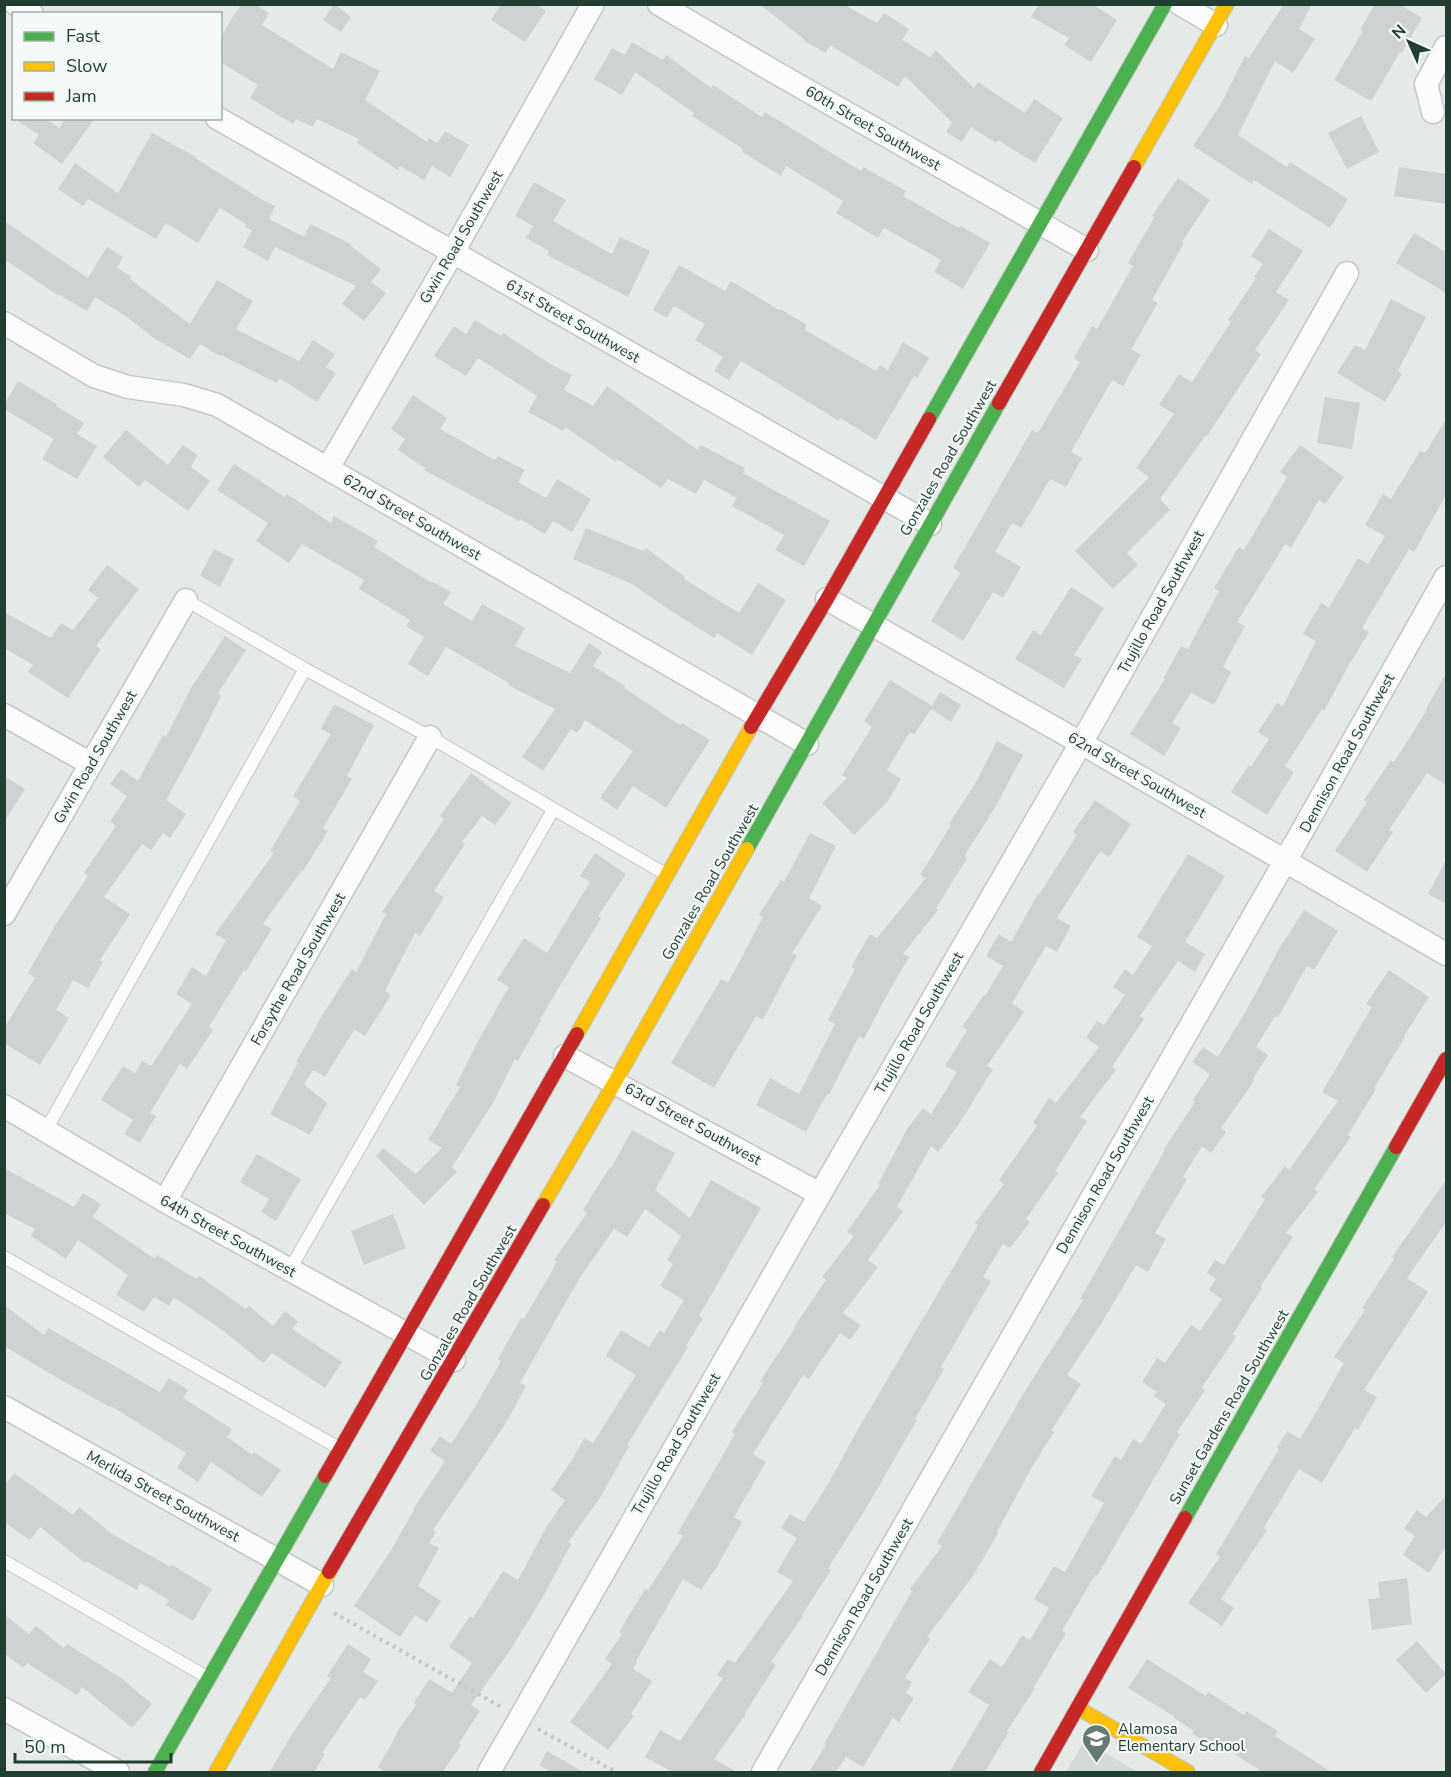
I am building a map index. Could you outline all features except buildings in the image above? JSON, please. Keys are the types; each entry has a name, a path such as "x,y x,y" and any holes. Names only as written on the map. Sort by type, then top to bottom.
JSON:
{"street":[{"path":"16,4 29,12"},
{"name":"Gwin Road Southwest","path":"327,468 453,252 593,4"},
{"name":"60th Street Southwest","path":"659,4 1087,250"},
{"path":"155,1773 1165,4"},
{"path":"1180,4 1216,25"},
{"name":"Gonzales Road Southwest","path":"216,1773 322,1585 615,1082 1227,4"},
{"path":"1432,112 1426,84 1446,46"},
{"name":"61st Street Southwest","path":"221,120 930,524"},
{"name":"Trujillo Road Southwest","path":"489,1773 1081,743 1347,273"},
{"name":"62nd Street Southwest","path":"4,323 93,376 128,387 184,395 217,405 807,744"},
{"name":"Dennison Road Southwest","path":"763,1773 1286,861 1446,577"},
{"name":"62nd Street Southwest","path":"827,599 1446,954"},
{"name":"Gwin Road Southwest","path":"4,914 186,600"},
{"path":"4,715 91,764"},
{"name":"Forsythe Road Southwest","path":"165,1201 430,737"},
{"name":"63rd Street Southwest","path":"565,1056 820,1194"},
{"name":"Sunset Gardens Road Southwest","path":"1041,1773 1446,1059"},
{"name":"64th Street Southwest","path":"4,1106 165,1201 454,1360"},
{"name":"Merlida Street Southwest","path":"4,1407 322,1585"},
{"path":"4,1708 118,1773"},
{"path":"1078,1708 1188,1773"}],"lane":[{"path":"186,600 305,669 430,737 668,875"},
{"path":"46,1130 305,669"},
{"path":"289,1270 553,810"},
{"path":"4,1257 341,1449"},
{"path":"4,1562 209,1678"}],"path":[{"path":"331,1611 504,1709"},
{"path":"537,1728 616,1773"}],"shaded area":[{"name":"Alamosa Elementary School","path":"1084,1741 1107,1754 1138,1772 1066,1772"}],"traffic: fast":[{"path":"929,419 1165,4"},
{"path":"747,849 999,403"},
{"path":"1185,1518 1396,1147"},
{"path":"155,1772 325,1476"}],"traffic: slow":[{"path":"1134,167 1227,4"},
{"path":"577,1034 751,727"},
{"path":"543,1205 747,849"},
{"path":"216,1772 329,1572"},
{"path":"1078,1708 1188,1772"}],"traffic: jam":[{"path":"999,403 1134,167"},
{"path":"751,727 929,419"},
{"path":"325,1476 577,1034"},
{"path":"1396,1147 1446,1059"},
{"path":"329,1572 543,1205"},
{"path":"1041,1772 1185,1518"}],"place":[{"name":"Alamosa Elementary School","path":"1097,1764"}]}
